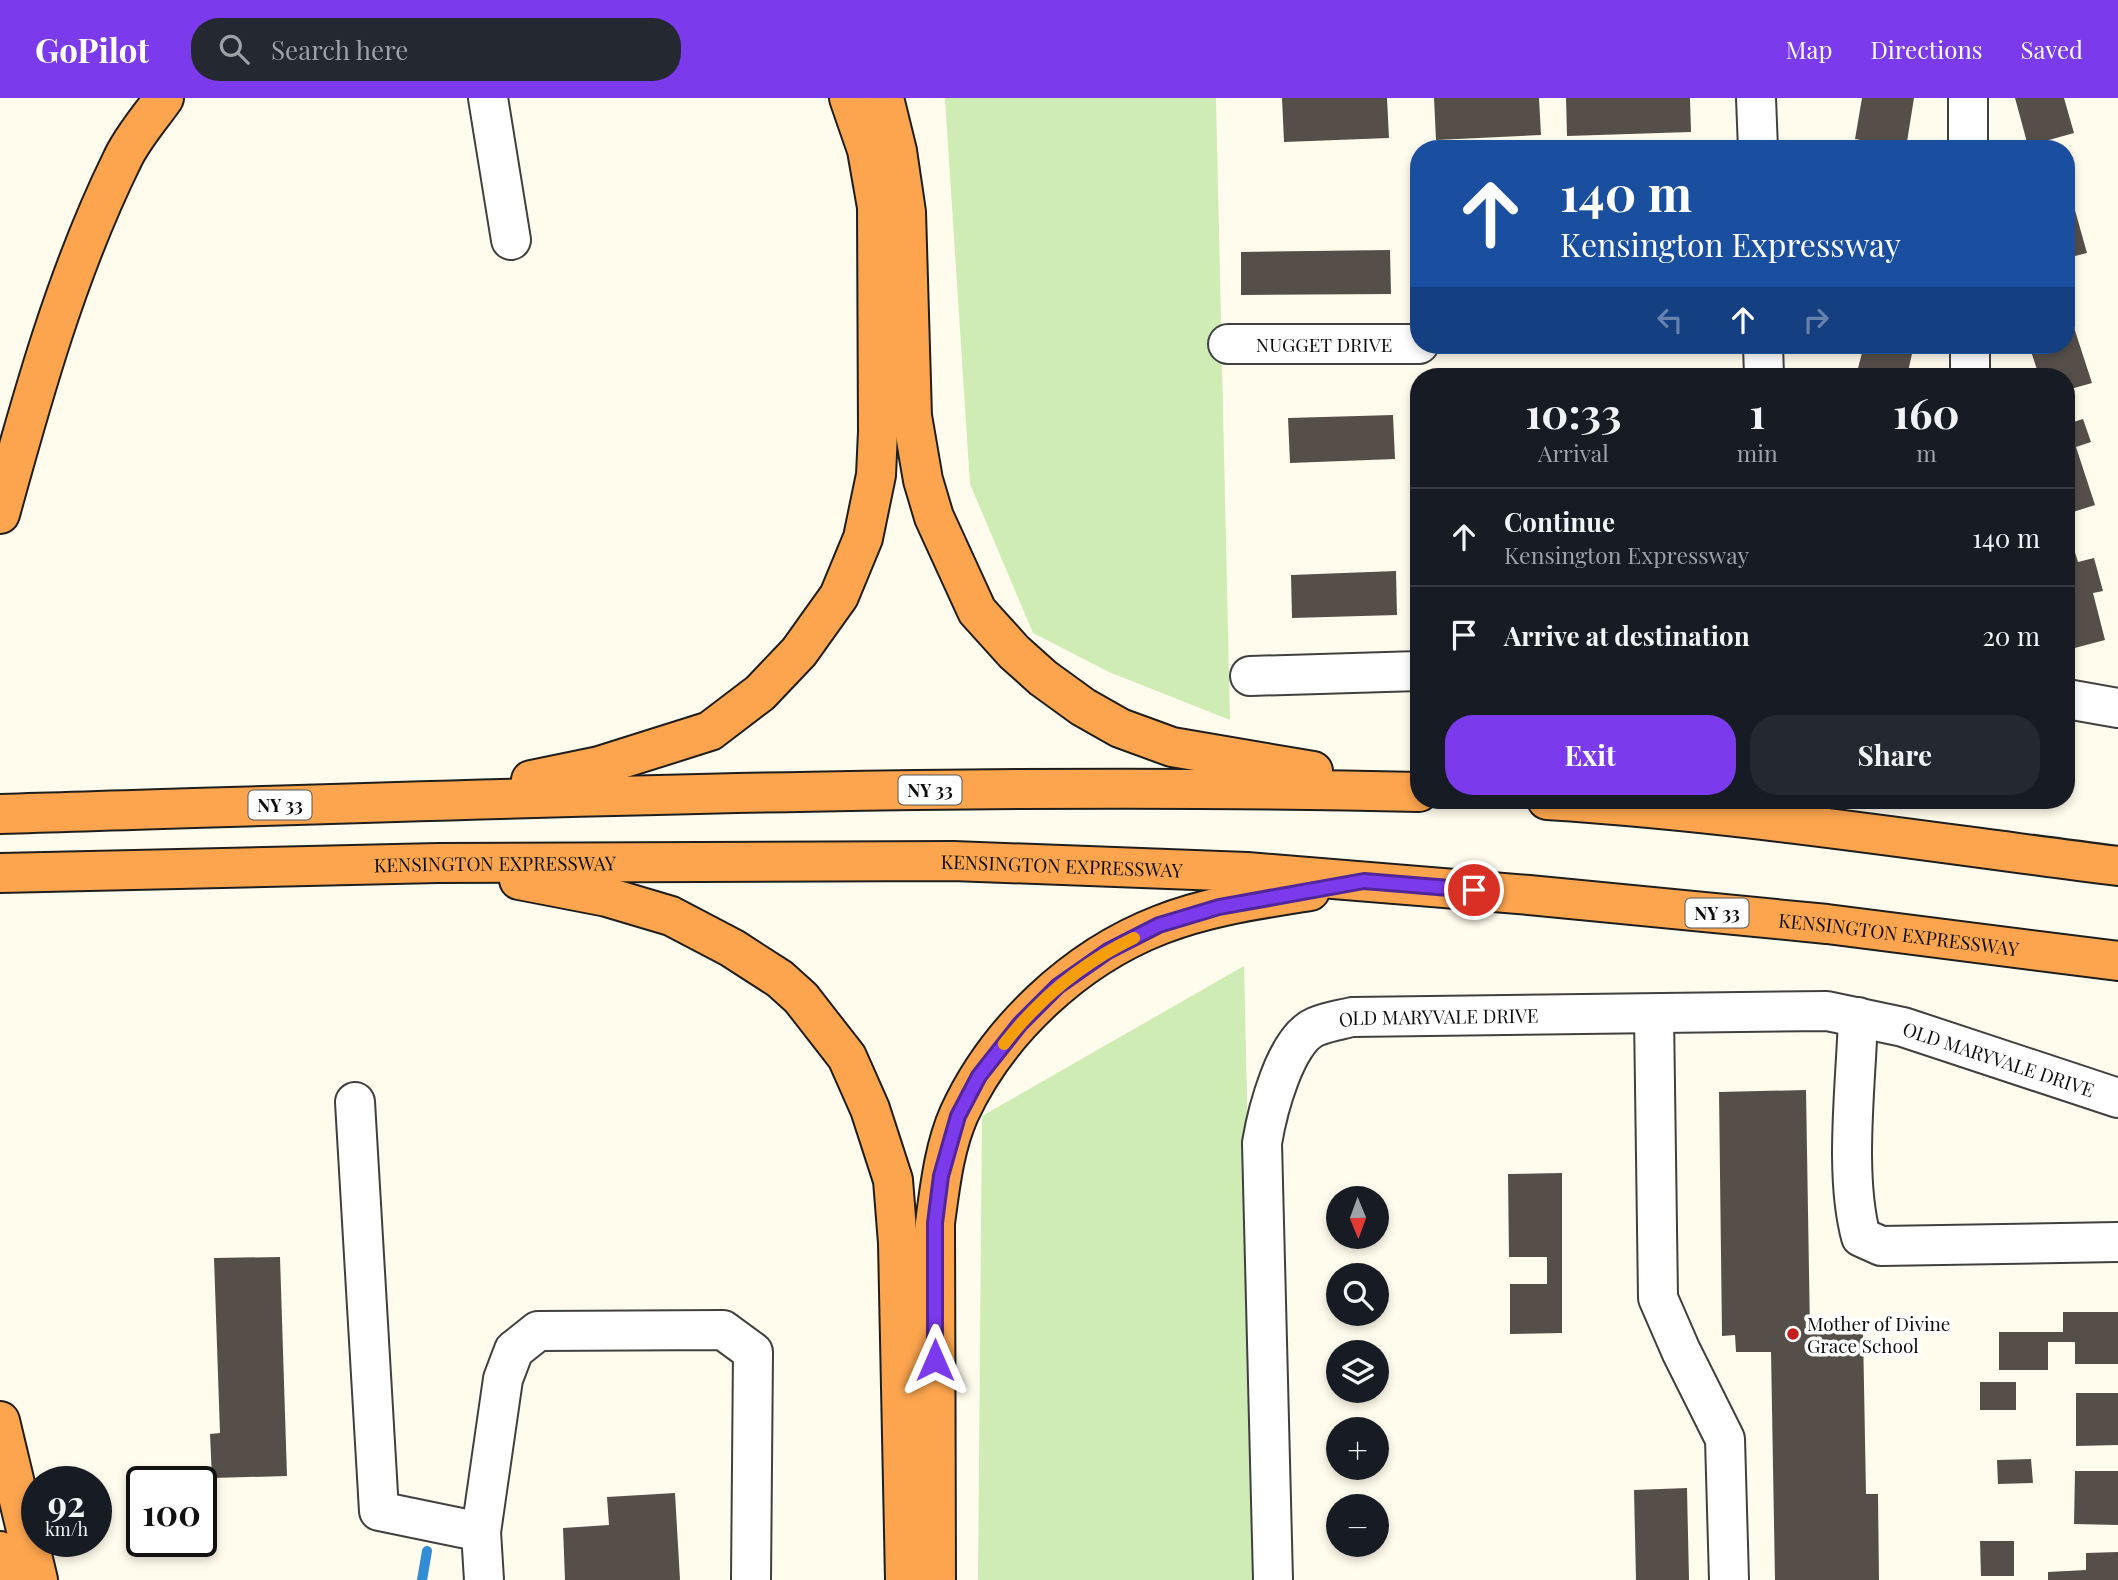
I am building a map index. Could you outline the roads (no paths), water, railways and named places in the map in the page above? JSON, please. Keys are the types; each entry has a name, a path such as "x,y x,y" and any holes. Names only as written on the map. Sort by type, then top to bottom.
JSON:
{"highway":[{"path":"0,514 29,406 73,278 123,158 164,98"},
{"path":"440,800 599,766 710,731 760,693 799,652 839,596 863,538 876,475 878,432 877,208 867,150 849,98"},
{"path":"884,98 897,151 906,212 912,415 923,480 934,517 977,611 1014,652 1043,678 1083,707 1120,728 1172,747 1410,789"},
{"name":"NY 33","path":"0,814 440,800 1074,788 1410,791"},
{"path":"1658,809 1845,830 2118,866"},
{"name":"KENSINGTON EXPRESSWAY","path":"0,873 438,863 953,862 1247,872 1529,895 1827,924 2118,961"},
{"path":"438,863 607,897 670,916 732,948 780,979 801,998 847,1057 870,1109 893,1180 898,1243 905,1580"},
{"path":"936,1580 935,1223 941,1176 958,1116 979,1076 1020,1024 1058,986 1108,951 1159,925 1219,907 1364,881"},
{"path":"0,1421 38,1580"},
{"path":"0,1551 1,1580"}],"street":[{"path":"488,98 511,240"},
{"path":"1756,98 1758,140"},
{"path":"1968,98 1968,140"},
{"name":"NUGGET DRIVE","path":"1228,344 1410,344"},
{"path":"1250,676 1410,671"},
{"path":"2075,700 2118,708"},
{"name":"OLD MARYVALE DRIVE","path":"1273,1580 1262,1143 1266,1118 1287,1055 1312,1028 1352,1017 1827,1011 1903,1027 2118,1098"},
{"path":"1654,1014 1658,1298 1725,1439 1729,1580"},
{"path":"1858,1017 1853,1143 1854,1213 1861,1237 1881,1246 2118,1242"},
{"path":"355,1102 379,1511 481,1532"},
{"path":"484,1580 481,1532 503,1379 514,1350 538,1331 723,1330 754,1352 751,1580"}],"waterway":[{"path":"422,1580 427,1551"}],"place":[{"name":"Mother of Divine Grace School","path":"1793,1334"}]}
